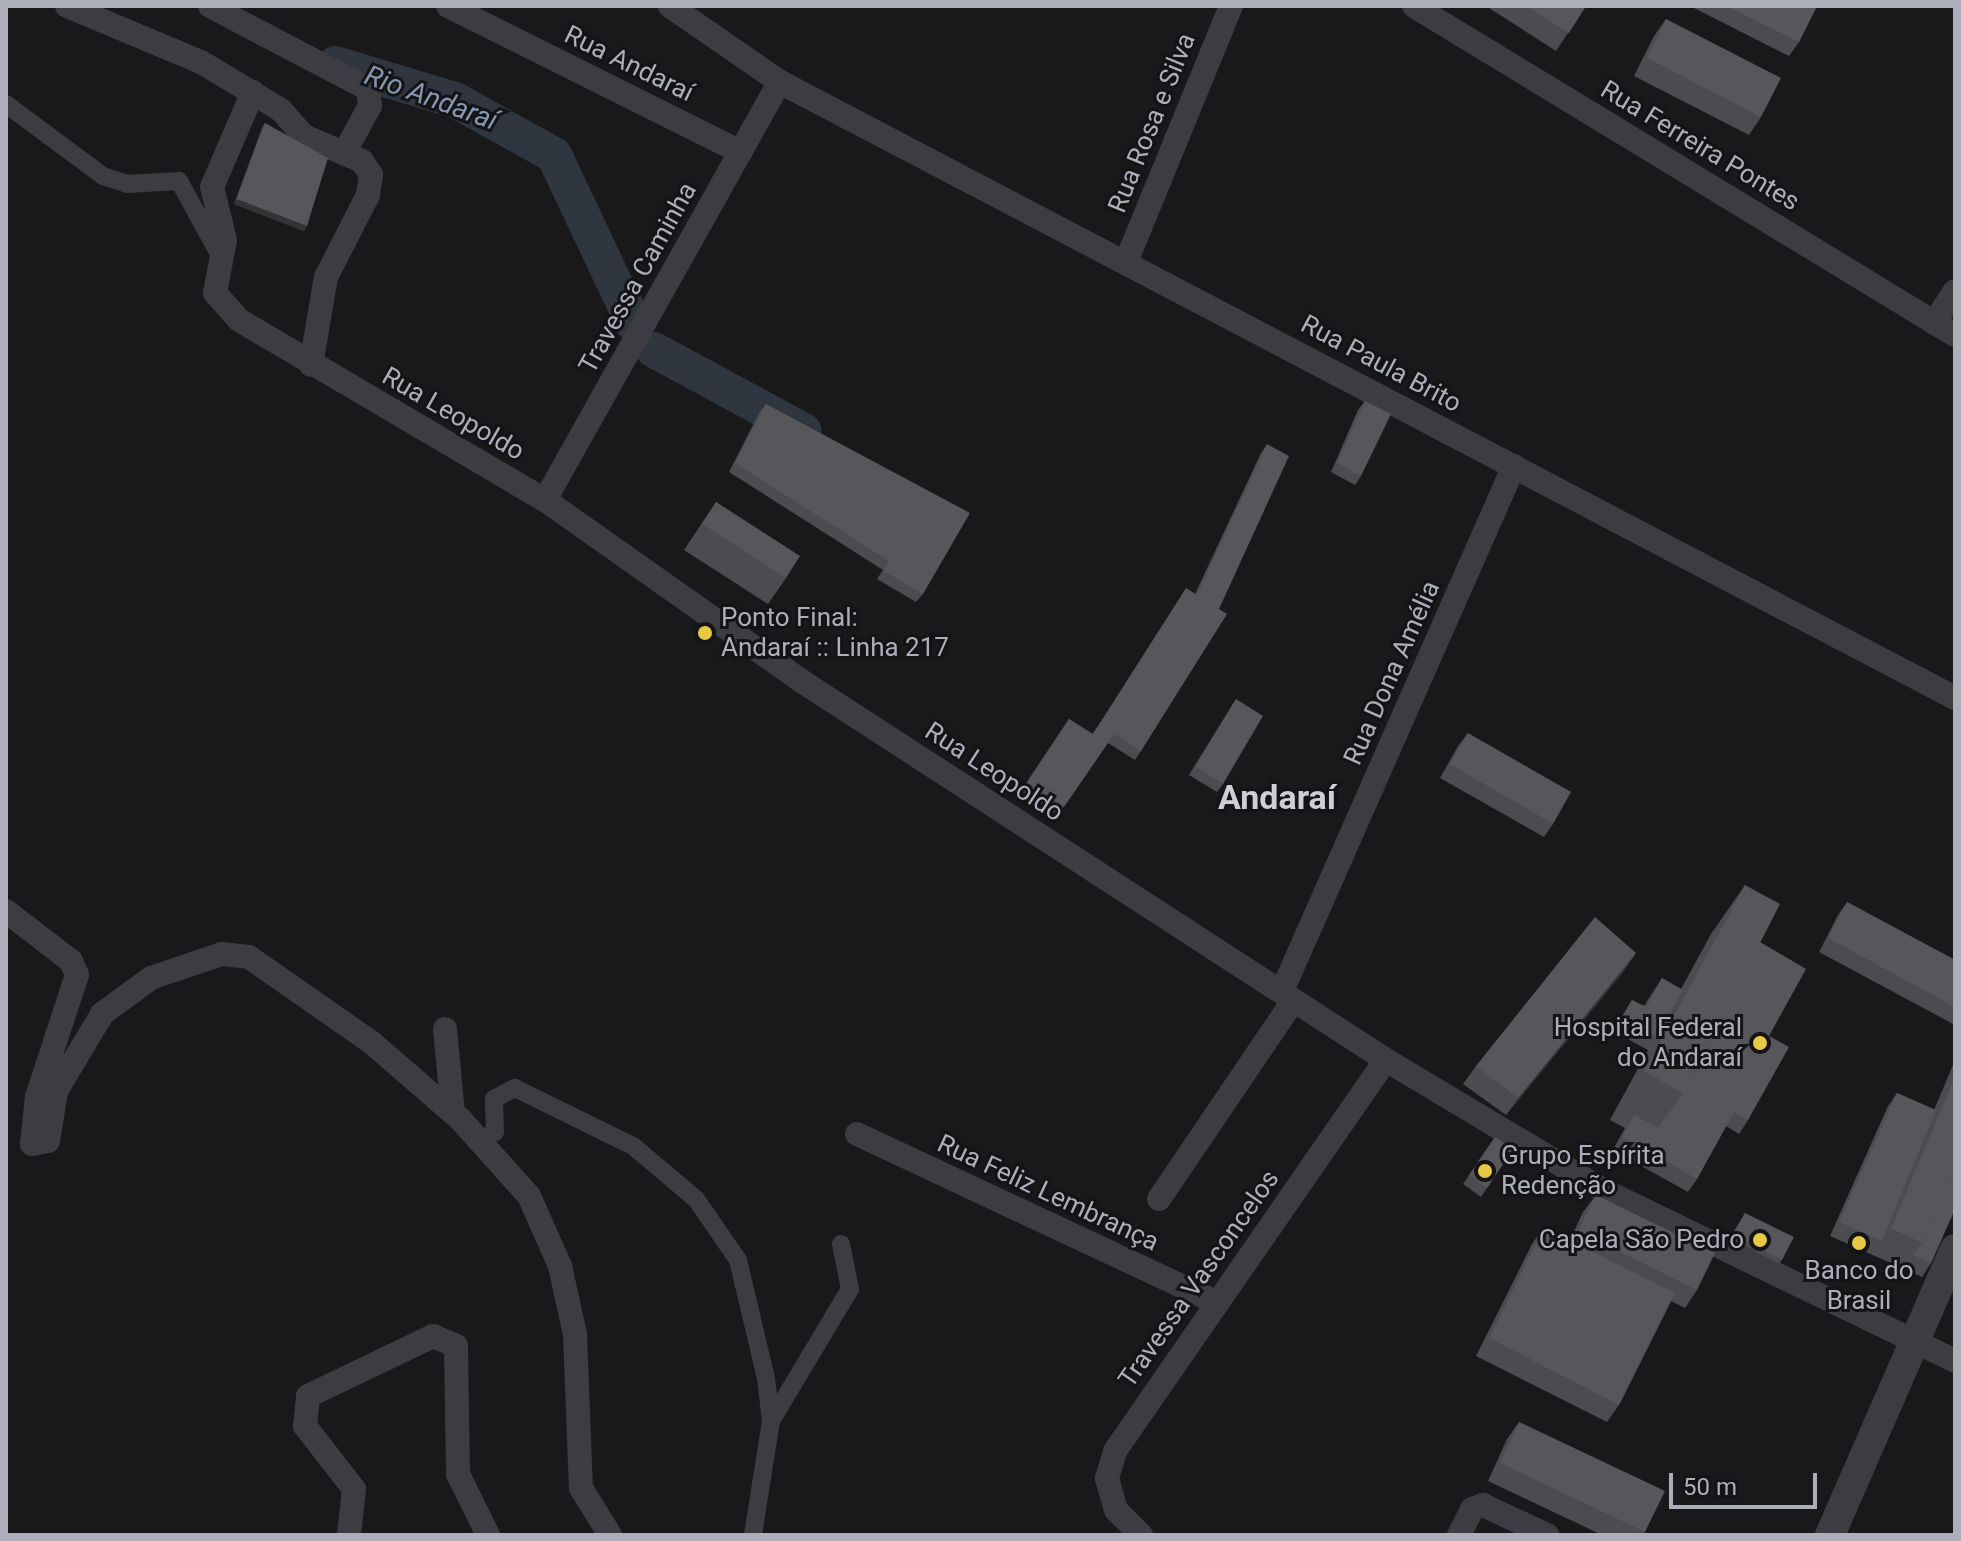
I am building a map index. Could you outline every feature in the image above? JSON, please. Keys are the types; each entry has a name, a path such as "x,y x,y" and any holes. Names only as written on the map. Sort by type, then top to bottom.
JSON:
{"street":[{"path":"67,6 253,92 296,122 304,136 362,161 371,175 368,195 326,277 311,365"},
{"path":"210,6 368,89 370,106 344,153"},
{"name":"Rua Paula Brito","path":"670,6 780,82 1955,698"},
{"name":"Rua Rosa e Silva","path":"1126,262 1231,6"},
{"name":"Rua Ferreira Pontes","path":"1414,6 1955,335"},
{"name":"Rua Andaraí","path":"455,8 741,152"},
{"name":"Travessa Caminha","path":"545,500 780,82"},
{"name":"Rua Leopoldo","path":"253,92 212,187 224,264 215,293 221,305 311,365 545,500 803,682 1386,1060 1603,1190 1955,1361"},
{"path":"6,104 103,176 127,184 179,181 224,264"},
{"path":"1934,323 1955,291"},
{"name":"Rua Dona Amélia","path":"1159,1199 1288,996 1514,466"},
{"path":"6,911 71,961 77,975 37,1097 32,1144 48,1141 56,1091 102,1014 151,978 222,954 249,957 371,1042 453,1113 529,1196 560,1266 575,1334 581,1488 610,1535"},
{"path":"445,1029 453,1113"},
{"name":"Travessa Vasconcelos","path":"1141,1535 1116,1510 1107,1478 1115,1451 1215,1302 1386,1060"},
{"path":"478,1141 495,1132 494,1099 515,1088 633,1146 696,1199 738,1260 771,1421 753,1535"},
{"name":"Rua Feliz Lembrança","path":"857,1134 1215,1302"},
{"path":"771,1421 850,1289 841,1244"},
{"path":"1830,1535 1955,1249"},
{"path":"349,1535 354,1489 305,1426 308,1396 433,1336 449,1339 460,1359 458,1474 488,1535"},
{"path":"1459,1535 1472,1509 1483,1505 1547,1535"}],"building":[{"path":"1526,6 1586,6 1569,33"},
{"path":"1726,6 1817,6 1799,42"},
{"path":"1666,19 1781,78 1761,117 1647,58"},
{"path":"265,123 328,158 307,226 237,199"},
{"path":"1365,401 1391,414 1361,476 1337,463"},
{"path":"766,404 970,513 923,594 884,571 889,561 735,463"},
{"path":"1267,444 1289,456 1219,609 1227,614 1141,751 1114,734 1064,807 1027,782 1069,719 1093,734 1186,588 1197,595"},
{"path":"716,502 800,556 786,578 702,524"},
{"path":"1236,699 1263,716 1223,784 1195,766"},
{"path":"1468,733 1571,792 1553,824 1450,764"},
{"path":"1745,885 1780,904 1683,1093 1644,1071"},
{"path":"1847,902 1955,960 1955,1007 1828,938"},
{"path":"1595,917 1636,953 1518,1098 1476,1066"},
{"path":"1760,942 1806,969 1769,1036 1789,1047 1748,1120 1734,1112 1697,1179 1622,1137 1634,1115 1658,1128 1683,1093"},
{"path":"1662,978 1683,990 1658,1037 1622,1017 1632,1000 1646,1007"},
{"path":"1955,1077 1955,1165 1922,1243 1891,1228"},
{"path":"1897,1093 1936,1110 1882,1241 1839,1222"},
{"name":"Grupo Espírita Redenção","path":"1495,1137 1513,1149 1487,1188 1469,1175"},
{"path":"1955,1165 1955,1209 1931,1263 1913,1255 1922,1243"},
{"path":"1596,1195 1715,1253 1697,1290 1578,1231"},
{"name":"Capela São Pedro","path":"1745,1213 1794,1237 1782,1260 1733,1234"},
{"path":"1544,1227 1675,1293 1619,1405 1489,1338"},
{"path":"1519,1422 1665,1491 1645,1532 1500,1463"}],"waterway":[{"name":"Rio Andaraí","path":"335,64 455,100 554,155 634,324"},
{"name":"Rio Andaraí","path":"654,350 804,431"}],"place":[{"name":"Ponto Final: Andaraí :: Linha 217","path":"705,633"},
{"name":"Hospital Federal do Andaraí","path":"1760,1043"},
{"name":"Grupo Espírita Redenção","path":"1485,1171"},
{"name":"Capela São Pedro","path":"1760,1240"},
{"name":"Banco do Brasil","path":"1859,1243"}],"district":[{"name":"Andaraí","path":"1277,798"}]}
